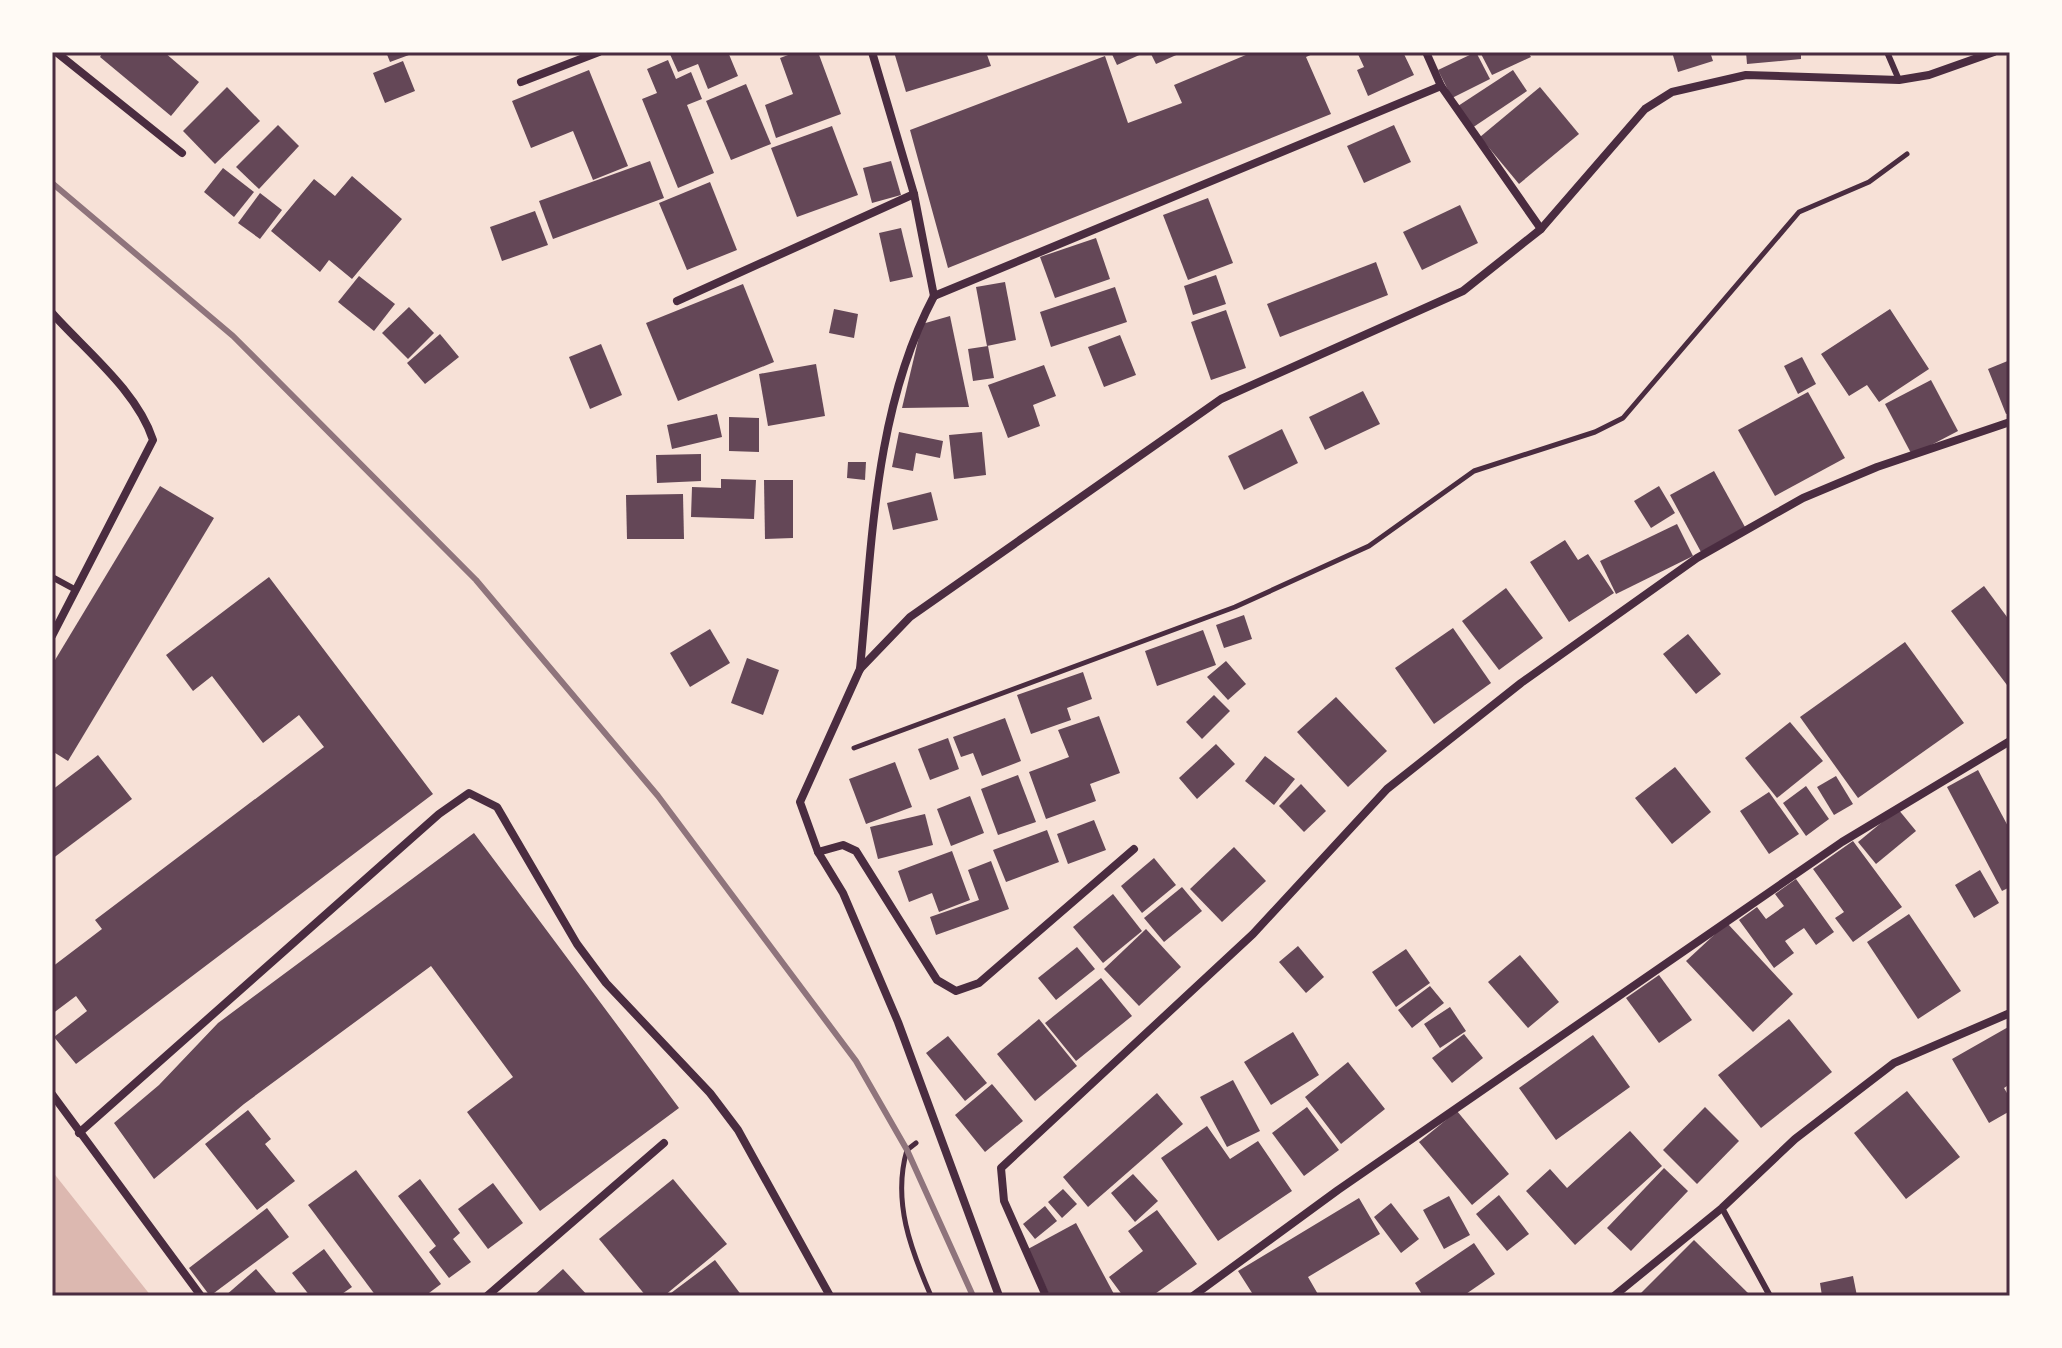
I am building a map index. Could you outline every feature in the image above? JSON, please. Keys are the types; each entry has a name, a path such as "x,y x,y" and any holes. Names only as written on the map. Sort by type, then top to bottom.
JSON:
{"street":[{"path":"56,52 182,153"},
{"path":"521,82 599,52"},
{"path":"872,52 914,194 934,296"},
{"path":"1426,52 1441,86 1541,229"},
{"path":"860,669 910,617 1221,399 1463,291 1541,229 1645,109 1672,92 1746,75 1899,80 1929,75 1994,52"},
{"path":"999,1296 892,1007 843,893 818,852 800,802 860,669 884,449 913,335 934,296 1441,86"},
{"path":"677,301 914,194"},
{"path":"52,313 146,419 153,440 52,636"},
{"path":"1046,1296 1004,1201 1001,1168 1253,934 1387,789 1521,683 1697,558 1803,498 1877,467 2010,422"},
{"path":"1193,1296 1338,1190 1842,842 2010,741"},
{"path":"79,1133 439,814 469,793 497,807 577,944 606,983 710,1093 738,1130 830,1296"},
{"path":"818,852 843,845 856,851 937,980 956,991 979,983 1134,849"},
{"path":"1614,1296 1722,1208 1795,1139 1894,1063 2010,1013"},
{"path":"52,1094 201,1296"},
{"path":"487,1296 664,1143"}],"lane":[{"path":"1887,52 1899,80"},
{"path":"52,577 76,590"},
{"path":"1722,1208 1770,1296"}],"path":[{"path":"841,752 1235,607 1369,546 1428,507 1474,471 1595,432 1623,418 1799,212 1869,182 1907,154"},
{"path":"931,1296 912,1251 901,1192 907,1150 936,1128"}],"shaded area":[{"path":"52,1171 151,1296 52,1296"}],"building":[{"path":"103,52 164,52 199,82 171,116 100,57"},
{"path":"386,52 417,52 390,62"},
{"path":"669,52 728,52 738,76 708,89 698,64 678,72"},
{"path":"796,52 818,52 841,114 776,138 765,105 793,94 780,58"},
{"path":"894,52 986,52 991,66 906,92"},
{"path":"1111,52 1146,52 1117,65"},
{"path":"1150,52 1183,52 1156,64"},
{"path":"1253,52 1317,52 1306,57 1331,114 948,268 910,130 1105,56 1128,123 1182,103 1174,85"},
{"path":"1357,52 1403,52 1414,75 1368,96 1357,70 1364,67"},
{"path":"1476,52 1490,79 1452,98 1438,70"},
{"path":"1480,52 1528,52 1531,57 1492,75"},
{"path":"1672,52 1710,52 1713,61 1678,72"},
{"path":"1746,52 1801,52 1801,59 1747,64"},
{"path":"668,60 676,79 691,72 702,99 687,105 714,173 678,188 642,99 657,93 647,69"},
{"path":"403,61 415,91 385,103 373,73"},
{"path":"589,70 628,166 593,180 573,131 531,148 512,101"},
{"path":"1513,70 1527,91 1472,128 1458,106"},
{"path":"746,84 771,144 731,160 706,101"},
{"path":"227,87 260,121 215,164 183,131"},
{"path":"1540,87 1579,134 1519,184 1480,137"},
{"path":"278,125 299,146 259,189 236,167"},
{"path":"1394,125 1411,162 1364,183 1347,146"},
{"path":"832,126 858,195 797,217 771,148"},
{"path":"650,161 664,198 553,239 539,201"},
{"path":"891,161 901,195 872,203 863,168"},
{"path":"223,168 254,192 234,217 204,192"},
{"path":"352,176 402,219 352,279 329,260 320,272 271,231 314,179 335,196"},
{"path":"710,182 737,250 687,270 659,203"},
{"path":"260,193 282,210 260,239 238,223"},
{"path":"1208,198 1233,263 1188,280 1163,215"},
{"path":"1460,205 1478,243 1422,270 1403,232"},
{"path":"535,211 548,245 502,261 490,227"},
{"path":"901,228 913,277 890,282 879,233"},
{"path":"1096,238 1110,279 1055,298 1040,257"},
{"path":"1376,262 1388,295 1280,337 1267,304"},
{"path":"1216,275 1226,304 1193,315 1184,286"},
{"path":"359,276 395,304 374,331 338,302"},
{"path":"1005,282 1016,340 987,346 976,287"},
{"path":"743,284 774,362 678,401 646,323"},
{"path":"1115,287 1127,322 1051,347 1040,312"},
{"path":"409,307 434,333 408,359 382,333"},
{"path":"834,309 858,314 854,338 829,333"},
{"path":"1890,309 1929,369 1879,402 1867,385 1849,396 1821,354"},
{"path":"1226,310 1246,368 1211,380 1191,322"},
{"path":"950,316 969,407 902,408 922,324"},
{"path":"440,334 459,357 425,384 407,363"},
{"path":"1120,335 1136,375 1104,387 1088,347"},
{"path":"601,344 622,395 590,409 569,357"},
{"path":"988,346 994,378 973,381 968,349"},
{"path":"1802,357 1816,384 1798,394 1784,366"},
{"path":"2010,360 2010,413 2006,414 1988,369"},
{"path":"816,364 825,416 768,426 759,374"},
{"path":"1044,365 1056,396 1033,405 1040,426 1008,438 988,385"},
{"path":"1931,380 1958,431 1912,455 1885,404"},
{"path":"1363,391 1380,424 1325,450 1309,417"},
{"path":"1808,392 1845,458 1775,496 1738,430"},
{"path":"717,414 722,437 672,449 667,425"},
{"path":"729,417 759,418 759,452 729,451"},
{"path":"1282,429 1298,463 1244,490 1228,456"},
{"path":"899,432 943,441 940,458 916,453 913,471 892,467"},
{"path":"982,432 986,475 954,479 949,435"},
{"path":"701,454 701,481 657,483 656,455"},
{"path":"848,462 866,462 865,480 847,478"},
{"path":"1714,471 1745,527 1701,552 1670,495"},
{"path":"721,479 756,480 754,519 691,517 692,487 721,488"},
{"path":"764,480 793,480 793,538 765,539"},
{"path":"160,486 214,518 68,761 52,751 52,665"},
{"path":"1659,486 1675,513 1651,528 1634,501"},
{"path":"931,492 938,520 893,530 887,503"},
{"path":"683,494 684,539 627,539 626,495"},
{"path":"1677,524 1693,556 1616,594 1600,561"},
{"path":"1565,540 1578,560 1588,554 1614,593 1569,622 1530,562"},
{"path":"269,577 433,794 76,1064 54,1037 87,1011 76,996 52,1014 52,967 102,929 95,920 324,747 299,715 263,743 212,676 193,691 166,655"},
{"path":"1984,586 2010,621 2010,689 1951,611"},
{"path":"1506,588 1543,638 1499,670 1462,621"},
{"path":"1244,615 1252,639 1224,648 1216,625"},
{"path":"1453,628 1491,683 1434,724 1395,668"},
{"path":"710,629 730,663 690,687 670,653"},
{"path":"1203,630 1216,665 1157,686 1145,651"},
{"path":"1688,634 1721,674 1696,694 1663,654"},
{"path":"1905,642 1964,723 1858,798 1800,717"},
{"path":"747,658 779,670 763,715 731,703"},
{"path":"1226,661 1246,684 1228,700 1207,677"},
{"path":"1083,672 1092,699 1067,708 1071,720 1031,734 1017,695"},
{"path":"1214,695 1230,711 1202,739 1186,722"},
{"path":"1336,697 1387,751 1348,787 1297,732"},
{"path":"1099,716 1120,773 1090,784 1096,801 1046,819 1029,772 1069,757 1058,730"},
{"path":"1005,718 1021,761 982,776 973,753 961,757 953,737"},
{"path":"1790,722 1823,761 1777,798 1745,758"},
{"path":"948,738 959,769 930,780 918,749"},
{"path":"1216,744 1235,764 1197,799 1179,778"},
{"path":"98,755 132,799 52,859 52,790"},
{"path":"1265,756 1295,779 1274,805 1245,781"},
{"path":"895,762 912,807 866,824 849,779"},
{"path":"1675,767 1711,812 1672,844 1635,798"},
{"path":"1978,770 2010,830 2010,887 2002,891 1947,787"},
{"path":"1018,775 1036,822 998,835 981,789"},
{"path":"1836,776 1853,804 1834,815 1817,787"},
{"path":"1301,784 1326,811 1304,832 1279,806"},
{"path":"1806,786 1829,819 1806,836 1783,803"},
{"path":"1769,792 1799,834 1769,854 1740,811"},
{"path":"970,796 984,833 951,846 937,809"},
{"path":"1898,809 1916,831 1876,864 1858,842"},
{"path":"925,814 933,845 878,859 870,827"},
{"path":"1094,820 1106,850 1068,864 1057,834"},
{"path":"1047,830 1059,862 1006,882 993,850"},
{"path":"474,833 679,1108 540,1211 467,1112 513,1077 431,966 244,1104 154,1179 114,1123 159,1085 218,1023"},
{"path":"1853,841 1902,907 1853,942 1835,918 1844,912 1813,869"},
{"path":"1234,847 1266,881 1222,922 1190,889"},
{"path":"952,851 970,900 939,912 932,893 909,902 898,871"},
{"path":"1154,858 1176,885 1142,913 1121,886"},
{"path":"991,861 1009,909 936,935 930,917 979,900 968,870"},
{"path":"1980,870 1999,903 1974,918 1955,885"},
{"path":"1796,879 1834,932 1816,945 1804,928 1785,941 1794,953 1774,968 1739,920 1757,907 1766,919 1784,906 1775,894"},
{"path":"1182,887 1202,911 1164,942 1144,918"},
{"path":"1113,894 1142,931 1103,963 1073,927"},
{"path":"1909,914 1961,991 1918,1019 1867,942"},
{"path":"1727,923 1793,994 1753,1032 1686,961"},
{"path":"1146,929 1181,967 1139,1006 1104,969"},
{"path":"1298,946 1324,977 1306,993 1279,962"},
{"path":"1077,947 1095,969 1056,1000 1038,978"},
{"path":"1406,949 1430,983 1396,1007 1372,972"},
{"path":"1520,955 1559,1002 1528,1028 1488,982"},
{"path":"1659,975 1692,1020 1659,1043 1626,998"},
{"path":"1101,978 1132,1016 1076,1061 1045,1023"},
{"path":"1430,986 1444,1003 1412,1028 1398,1010"},
{"path":"1450,1007 1466,1031 1440,1048 1424,1024"},
{"path":"1039,1019 1077,1066 1035,1101 997,1054"},
{"path":"1789,1019 1832,1072 1761,1128 1718,1075"},
{"path":"2010,1026 2010,1084 2004,1088 2010,1098 2010,1111 1989,1123 1952,1059"},
{"path":"1293,1032 1319,1075 1271,1105 1244,1062"},
{"path":"1464,1034 1483,1058 1452,1083 1432,1058"},
{"path":"1593,1035 1630,1087 1556,1140 1519,1088"},
{"path":"948,1036 987,1083 965,1101 926,1053"},
{"path":"1348,1062 1385,1109 1341,1144 1305,1097"},
{"path":"1233,1080 1260,1131 1227,1147 1200,1097"},
{"path":"992,1084 1023,1121 985,1152 955,1115"},
{"path":"1907,1091 1960,1157 1906,1199 1854,1133"},
{"path":"1157,1093 1183,1124 1088,1207 1063,1177"},
{"path":"1307,1107 1339,1150 1304,1176 1272,1133"},
{"path":"1705,1107 1739,1141 1697,1184 1663,1150"},
{"path":"248,1110 271,1139 265,1144 295,1181 257,1210 205,1144"},
{"path":"1457,1111 1509,1174 1472,1205 1419,1142"},
{"path":"1207,1126 1230,1159 1258,1141 1292,1191 1218,1241 1161,1158"},
{"path":"1630,1131 1662,1166 1575,1245 1526,1191 1550,1169 1567,1188"},
{"path":"1664,1168 1688,1191 1631,1251 1607,1228"},
{"path":"356,1170 441,1284 425,1296 376,1296 308,1205"},
{"path":"1133,1174 1158,1201 1135,1222 1111,1193"},
{"path":"420,1179 460,1233 453,1239 471,1262 449,1278 429,1252 436,1246 398,1196"},
{"path":"673,1179 727,1244 664,1296 646,1296 599,1239"},
{"path":"493,1183 523,1223 488,1249 458,1209"},
{"path":"1063,1189 1077,1204 1062,1218 1048,1202"},
{"path":"1499,1195 1529,1234 1507,1251 1476,1214"},
{"path":"1449,1196 1470,1235 1444,1249 1423,1210"},
{"path":"1359,1198 1380,1234 1308,1277 1319,1296 1254,1296 1238,1271"},
{"path":"1391,1203 1419,1239 1401,1253 1374,1217"},
{"path":"1045,1206 1057,1221 1035,1239 1023,1224"},
{"path":"267,1208 289,1237 210,1296 189,1268"},
{"path":"1157,1210 1197,1264 1152,1296 1123,1296 1109,1277 1143,1251 1128,1231"},
{"path":"1076,1223 1115,1296 1050,1296 1028,1249"},
{"path":"1694,1240 1749,1294 1638,1296"},
{"path":"1474,1243 1495,1274 1463,1296 1423,1296 1415,1283"},
{"path":"324,1249 352,1287 339,1296 310,1296 292,1273"},
{"path":"715,1260 742,1296 667,1296"},
{"path":"256,1269 279,1296 225,1296"},
{"path":"563,1269 588,1296 533,1296"},
{"path":"1853,1276 1857,1296 1822,1296 1820,1283"}],"railway":[{"path":"52,183 233,336 476,580 658,796 856,1061 907,1150 973,1296"}]}
